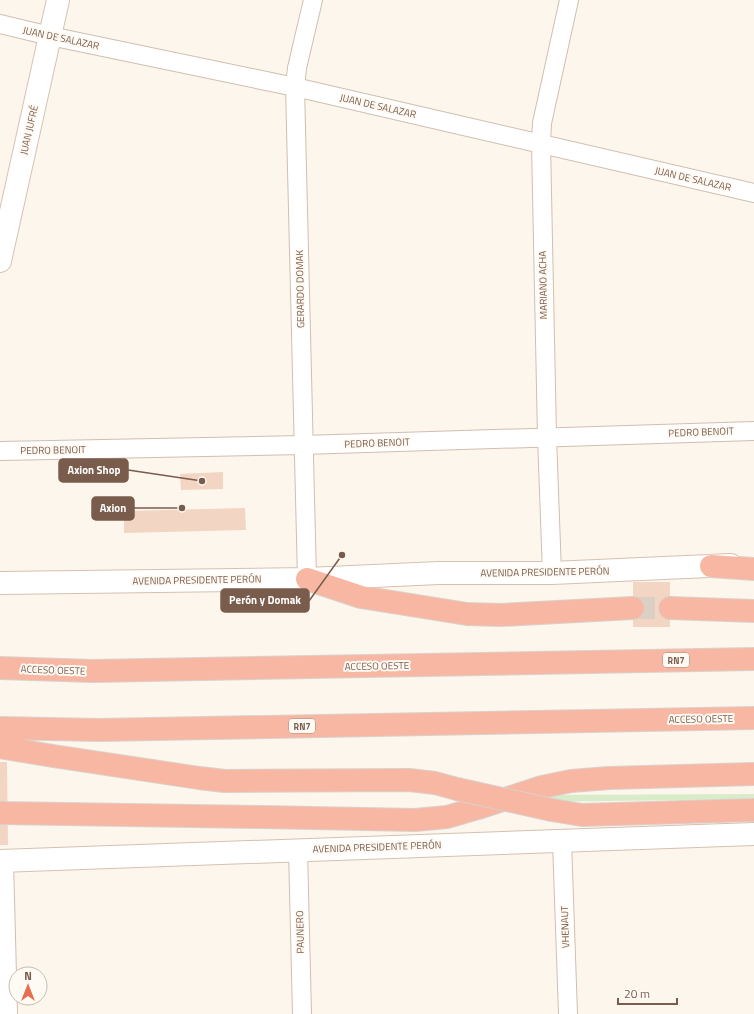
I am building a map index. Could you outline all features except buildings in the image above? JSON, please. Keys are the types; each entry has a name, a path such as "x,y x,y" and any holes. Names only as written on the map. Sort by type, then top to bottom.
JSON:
{"highway":[{"path":"711,566 754,569"},
{"path":"307,579 361,597 467,614 501,615 633,608"},
{"path":"670,608 754,610"},
{"name":"ACCESO OESTE","path":"0,668 93,671 754,659"},
{"name":"ACCESO OESTE","path":"0,728 107,730 754,718"},
{"path":"0,747 225,781 409,780 435,783 552,810 582,815 754,810"},
{"path":"0,813 415,820 447,817 542,786 571,781 609,778 754,774"}],"main road":[{"name":"JUAN JUFRÉ","path":"0,261 58,0"},
{"name":"AVENIDA PRESIDENTE PERÓN","path":"0,583 307,579 439,573 552,573 754,563"},
{"name":"AVENIDA PRESIDENTE PERÓN","path":"2,861 754,834"}],"street":[{"name":"GERARDO DOMAK","path":"307,579 295,87 297,68 312,0"},
{"name":"MARIANO ACHA","path":"552,573 546,437 540,144 542,124 569,0"},
{"name":"JUAN DE SALAZAR","path":"0,24 50,36 295,87 754,193"},
{"name":"PEDRO BENOIT","path":"0,452 303,445 754,431"},
{"name":"VHENAUT","path":"562,841 568,1014"},
{"name":"PAUNERO","path":"298,850 302,1014"},
{"path":"2,861 8,1014"}],"green space":[{"path":"754,794 754,799 535,802 542,795"}],"tunnel":[{"path":"633,608 670,608"}],"place":[{"name":"Axion Shop","path":"202,481"},
{"name":"Axion","path":"182,508"},
{"name":"Perón y Domak","path":"342,555"}]}
